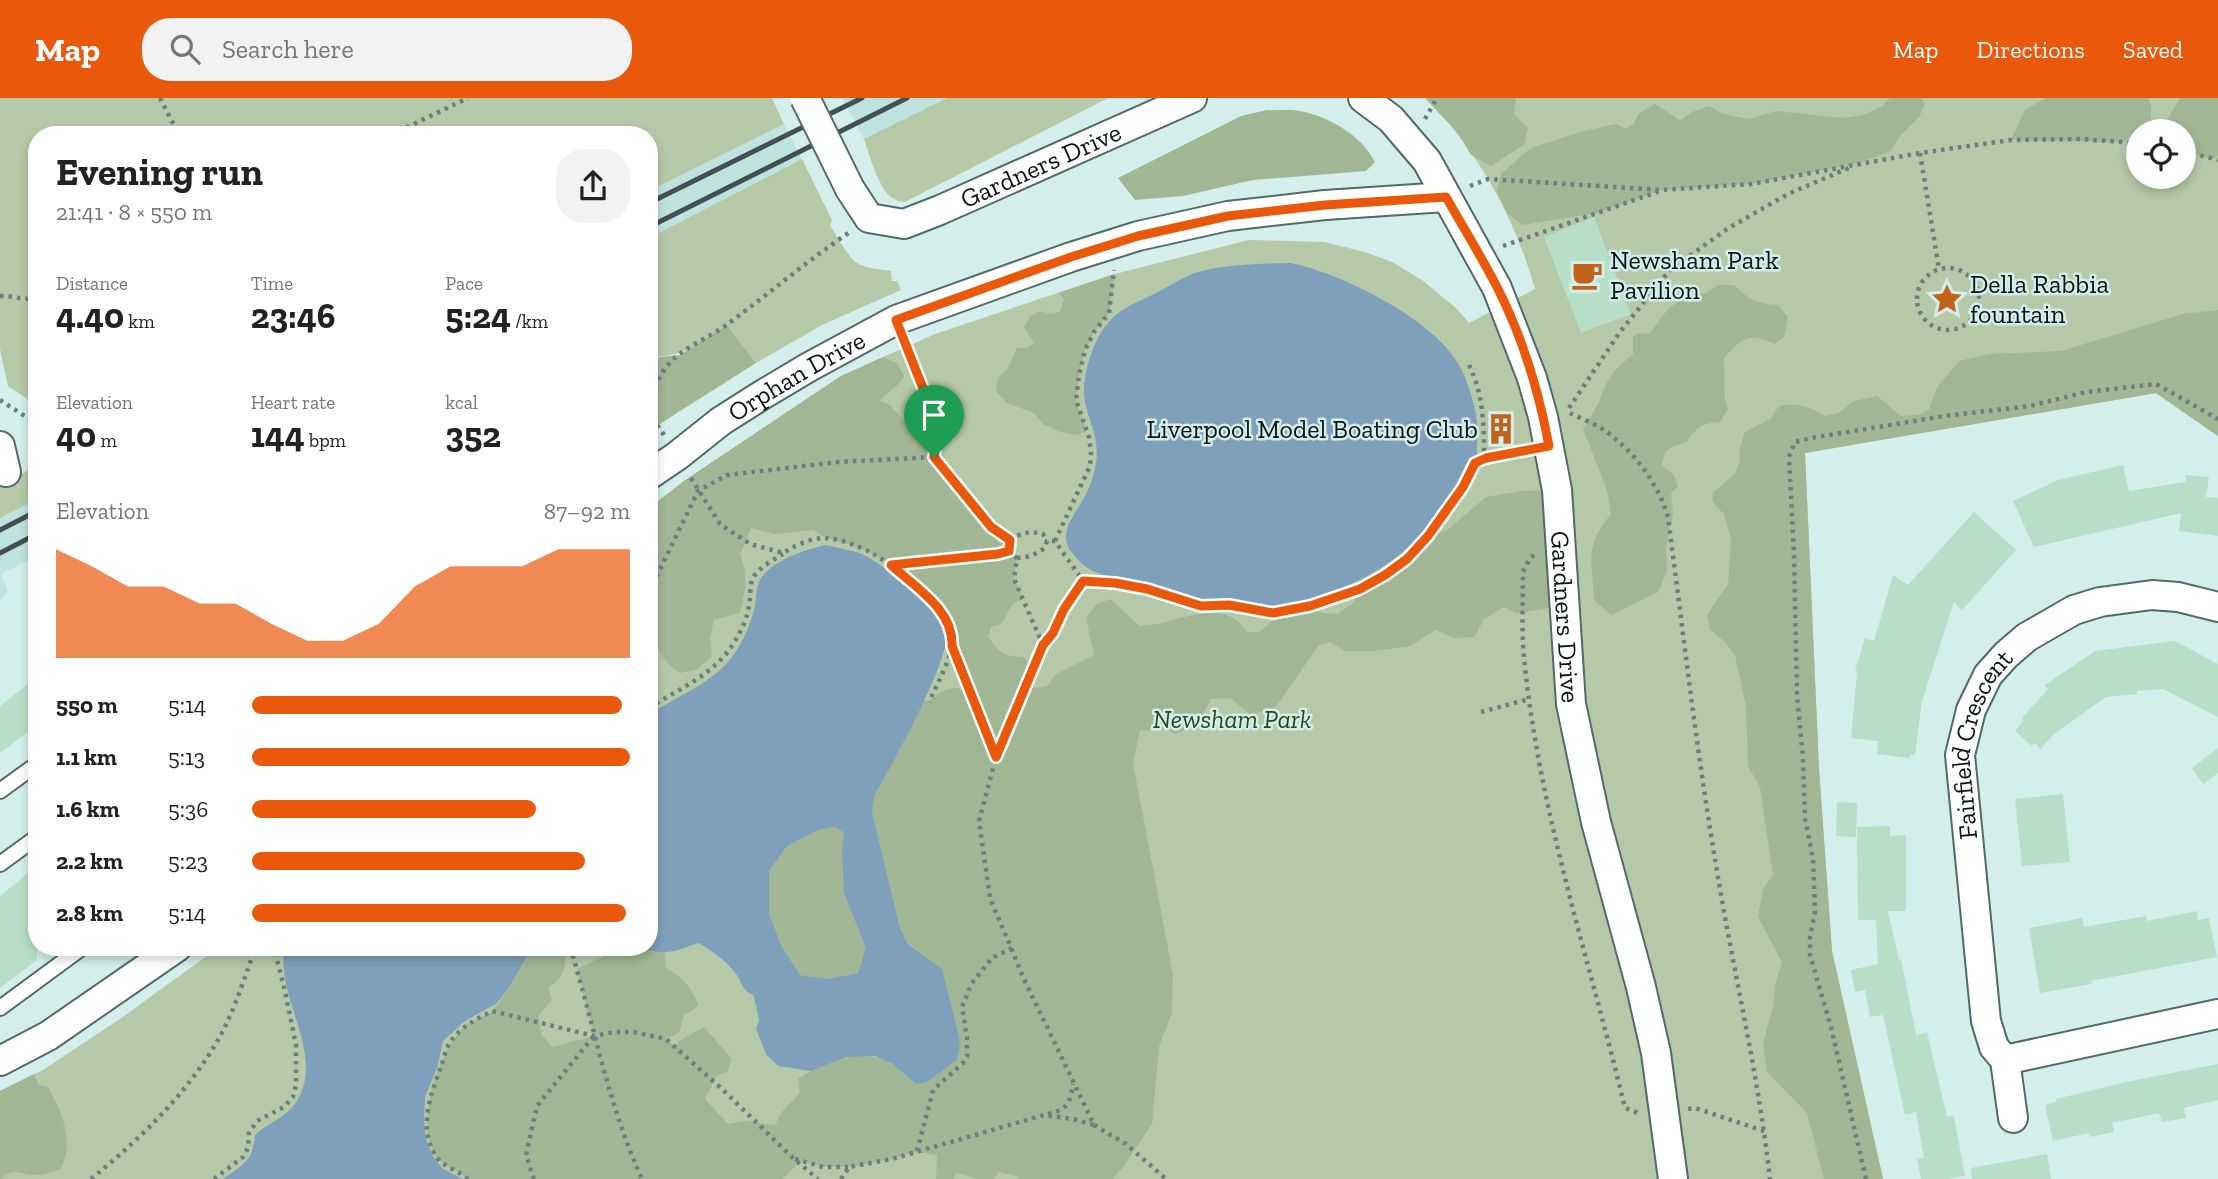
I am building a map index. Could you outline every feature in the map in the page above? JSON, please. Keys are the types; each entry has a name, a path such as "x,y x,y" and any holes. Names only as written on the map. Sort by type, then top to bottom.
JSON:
{"street":[{"path":"805,98 850,189 878,220"},
{"name":"Gardners Drive","path":"878,220 904,224 1192,98"},
{"name":"Gardners Drive","path":"1363,98 1391,119 1427,161 1497,288 1532,378 1557,490 1571,704 1596,822 1656,1053 1673,1179"},
{"name":"Orphan Drive","path":"658,469 721,421 809,367 896,320 989,286 1138,236 1228,216 1325,205 1446,197"},
{"name":"Fairfield Crescent","path":"2013,1118 2005,1060 1994,1047 1986,1021 1960,755 1971,710 1988,675 2006,655 2027,637 2074,610 2101,602 2152,595 2178,597 2218,607"},
{"path":"0,1061 48,1036 164,956"},
{"path":"2005,1060 2218,1014"}],"lane":[{"path":"0,791 28,771"},
{"path":"0,864 28,844"},
{"path":"0,1008 71,956"}],"path":[{"path":"160,98 174,126"},
{"path":"410,126 468,98"},
{"path":"1446,197 1488,179 1662,190 1751,184 1859,163 2011,140 2126,141"},
{"path":"1920,153 1939,269"},
{"path":"2196,154 2218,160"},
{"path":"1770,1179 1695,733 1668,517 1663,501 1647,473 1624,447 1603,430 1567,412 1620,332 1669,271 1737,223 1788,194 1859,163"},
{"path":"1479,255 1662,190"},
{"path":"658,382 668,364 727,325 818,253 878,220"},
{"path":"1055,541 1090,466 1089,437 1076,400 1085,350 1094,332 1109,313 1115,274 1109,246"},
{"path":"1947,268 1967,274 1978,292 1976,312 1970,321 1951,330 1941,329 1924,319 1917,300 1922,281 1939,269 1947,268"},
{"path":"0,296 10,295 28,300"},
{"path":"896,320 932,411 937,434 934,457 991,527 1010,540"},
{"path":"1469,365 1478,385 1486,458"},
{"path":"1866,1179 1831,1027 1810,955 1815,911 1813,859 1805,819 1797,696 1789,457 1795,442 1945,416 2030,406 2086,392 2156,384 2218,419"},
{"path":"0,400 28,419"},
{"path":"658,425 720,524 750,544 783,553"},
{"path":"1083,581 1147,589 1201,606 1229,605 1273,613 1310,606 1360,589 1407,559 1428,536 1463,487 1475,463 1486,458 1549,446"},
{"path":"658,573 698,491 727,475 838,462 934,457"},
{"path":"1019,533 1043,534 1047,541 1045,548 1026,558 1017,558 1009,551 1010,540 1019,533"},
{"path":"658,702 709,671 724,656 743,626 749,607 752,579 758,571 803,542 823,538 868,551 891,565 949,621 953,635 952,646 929,702"},
{"path":"1047,541 1055,541"},
{"path":"1055,541 1083,581"},
{"path":"891,565 1009,551"},
{"path":"1017,558 1014,579 1043,645"},
{"path":"1083,581 1064,609 1053,633 1043,645 996,757 979,821 990,898 1094,1125"},
{"path":"952,646 996,757"},
{"path":"1481,712 1529,699"},
{"path":"917,1152 933,1090 963,1063 967,1056 962,1007 972,983 992,958 1012,948"},
{"path":"91,1179 152,1125 183,1092 219,1038 252,956"},
{"path":"215,1179 243,1157 248,1147 249,1133 257,1121 284,1107 293,1097 296,1085 296,1045 277,956"},
{"path":"573,956 627,1147 642,1179"},
{"path":"468,1179 445,1166 434,1154 429,1138 429,1097 449,1044 466,1024 492,1011 594,1036 634,1032 666,1038 818,1179"},
{"path":"534,1179 526,1155 537,1106 594,1036"},
{"path":"793,1158 822,1167 849,1167 892,1159 1062,1110 1071,1100 1073,1083"},
{"path":"1044,1115 1094,1125 1126,1144 1160,1177 1166,1179"},
{"path":"841,1179 849,1167"}],"shaded area":[{"path":"842,98 947,98 864,139"},
{"path":"1425,98 1516,98 1514,114 1528,128 1525,144 1491,166 1471,155 1458,133"},
{"path":"1890,98 1921,98 1925,104 1919,117 1900,136 1891,151 1859,163 1751,184 1662,190 1597,213 1522,225 1508,214 1497,192 1501,174 1531,148 1616,124 1626,129 1634,124 1638,114 1655,104 1680,120 1709,106 1723,114 1749,119 1776,111 1842,118 1863,115 1882,106"},
{"path":"2046,98 2148,98 2151,119 2126,119 2126,140 2123,142 2011,140 2025,110"},
{"path":"2180,98 2218,98 2218,156 2212,159 2196,154 2196,119 2167,119"},
{"path":"1267,110 1300,111 1333,123 1362,143 1375,162 1366,171 1253,180 1183,196 1135,200 1118,178 1241,116"},
{"path":"784,124 802,159 658,233 658,187"},
{"path":"1115,274 1109,313 1094,332 1085,350 1079,375 1076,400 1087,431 1076,435 1060,432 1043,424 1034,413 1007,403 996,391 998,378 1008,368 1017,348 1027,348 1034,343 1024,327 1030,317 1040,311 1050,314 1060,312 1064,299 1059,293"},
{"path":"1717,285 1734,285 1754,300 1778,305 1788,317 1784,337 1775,344 1752,338 1736,346 1724,358 1725,399 1728,409 1720,422 1700,427 1687,442 1665,452 1662,465 1673,474 1678,486 1671,493 1673,514 1666,547 1667,572 1658,592 1611,615 1594,600 1591,564 1597,535 1611,514 1607,490 1583,429 1615,370 1633,354 1633,336 1638,333 1650,334 1674,304 1705,293"},
{"path":"2218,310 2218,436 2156,393 1805,453 1819,769 1832,951 1883,1179 1824,1179 1807,1113 1767,1072 1763,1044 1782,962 1758,917 1763,889 1773,875 1760,787 1748,766 1746,707 1735,655 1723,640 1710,630 1707,615 1728,584 1731,540 1724,514 1712,499 1714,492 1735,474 1745,432 1770,419 1779,406 1803,406 1825,416 1839,413 1854,401 1877,396 1901,416 1918,415 1929,410 1937,387 1959,361 1989,354 2061,351 2183,314"},
{"path":"727,325 756,363 658,425 658,358 680,355"},
{"path":"883,357 897,363 904,376 880,401 890,405 912,430 937,434 934,457 991,527 1010,540 1009,551 1017,558 1014,579 1023,598 1012,605 1003,622 991,627 988,636 1003,653 1026,658 1034,688 1047,686 1056,674 1094,655 1086,618 1097,604 1111,599 1139,626 1214,613 1236,620 1247,632 1259,632 1285,611 1310,606 1322,613 1338,614 1353,603 1360,589 1407,559 1428,536 1446,531 1486,497 1521,491 1557,490 1564,606 1516,613 1504,607 1484,619 1475,637 1454,638 1436,630 1410,646 1373,651 1345,651 1330,642 1319,645 1275,708 1250,714 1230,698 1211,699 1198,723 1176,734 1161,728 1140,731 1133,763 1173,975 1172,1013 1159,1047 1152,1124 1113,1179 1020,1179 999,1172 994,1179 977,1179 956,1172 954,1179 936,1179 937,1155 917,1152 849,1167 823,1167 794,1159 796,1166 782,1179 468,1179 441,1162 434,1154 427,1124 433,1087 439,1068 455,1037 465,1026 493,1010 528,956 564,956 564,970 558,980 548,987 552,1000 538,1016 542,1035 552,1047 594,1036 577,969 604,956 658,956 658,950 664,951 666,968 685,983 698,1004 694,1010 684,1015 679,1033 666,1039 676,1047 679,1041 704,1027 732,1059 727,1072 717,1075 705,1099 728,1124 746,1121 775,1125 781,1113 800,1093 798,1079 843,1058 879,1058 894,1065 916,1084 927,1082 957,1060 959,1036 942,969 908,943 900,928 872,813 875,794 924,701 953,688 970,692 955,658 949,621 911,582 867,551 813,530 775,534 751,528 740,554 745,590 740,613 714,620 710,638 712,656 698,669 680,673 666,662 658,649 658,501 841,376"},
{"path":"28,503 28,560 1,574 8,591 0,602 0,517"},
{"path":"835,827 844,833 843,862 848,892 867,948 858,973 828,979 800,975 782,947 769,914 769,871 786,846 818,830"},
{"path":"34,1074 39,1085 48,1087 62,1117 66,1138 64,1159 60,1169 49,1173 32,1175 14,1172 0,1179 0,1091"}],"green space":[{"path":"0,98 772,98 784,124 658,187 658,126 28,126 28,399 8,386 0,349"},
{"path":"947,98 1108,98 905,202 895,200 884,189 864,139"},
{"name":"Newsham Park","path":"1425,98 2218,98 2218,436 2156,393 1805,453 1819,769 1832,951 1883,1179 0,1179 0,1091 43,1070 120,1019 207,956 658,956 658,501 841,376 935,334 1111,275 1249,240 1324,242 1392,262 1422,280 1457,309 1469,323 1535,289 1517,237 1478,163 1462,140"},
{"path":"802,159 832,220 830,226 850,256 865,266 891,271 892,281 897,281 901,290 822,325 756,363 727,325 681,352 658,356 658,233"},
{"path":"28,470 28,504 0,518 0,484"}],"water":[{"path":"1290,263 1333,276 1382,299 1427,329 1444,345 1467,382 1475,408 1477,455 1469,458 1444,504 1414,542 1376,571 1354,583 1304,602 1272,607 1228,598 1194,598 1105,576 1087,568 1070,550 1066,536 1070,523 1088,491 1095,468 1095,435 1086,406 1084,386 1090,357 1103,329 1125,308 1195,273 1230,266"},
{"path":"826,545 862,554 883,567 923,601 934,613 946,634 945,647 930,689 875,794 872,812 900,928 908,944 942,969 959,1036 957,1060 927,1082 916,1084 893,1064 875,1056 846,1057 811,1071 778,1066 766,1054 756,1029 759,1020 754,996 744,988 732,969 699,943 678,950 658,951 658,710 708,680 728,662 750,624 762,577 777,564","holes":["835,827 844,833 844,893 866,948 858,973 828,979 800,975 782,947 769,914 769,871 787,846 818,830"]},
{"path":"285,956 528,956 496,1004 465,1021 443,1041 437,1068 425,1097 426,1139 432,1155 443,1169 463,1179 223,1179 249,1157 255,1135 293,1106 304,1083 306,1064 303,1044 286,985"}],"building":[{"name":"Newsham Park Pavilion","path":"1594,217 1631,314 1581,333 1544,237"},
{"path":"2123,465 2129,491 2185,482 2186,475 2209,477 2206,497 2218,498 2218,536 2179,531 2181,513 2034,547 2013,501 2058,480"},
{"path":"1974,512 2016,550 1962,610 1954,602 1922,701 1915,755 1910,755 1910,758 1877,754 1878,741 1851,738 1855,671 1865,638 1874,641 1893,575 1908,585"},
{"path":"2175,641 2218,664 2218,717 2163,689 2106,697 2054,734 2041,749 2035,743 2032,746 2015,731 2024,720 2022,718 2048,689 2045,685 2095,651"},
{"path":"28,684 28,732 0,753 0,706"},
{"path":"2218,748 2218,773 2203,784 2192,768"},
{"path":"2063,794 2070,862 2022,866 2015,799"},
{"path":"1837,802 1857,803 1856,837 1836,836"},
{"path":"1890,826 1890,836 1906,835 1906,911 1888,911 1899,960 1901,959 1916,1035 1927,1032 1947,1117 1954,1116 1965,1176 1921,1179 1917,1159 1924,1158 1916,1112 1905,1115 1883,1015 1870,1017 1865,990 1855,992 1851,970 1878,964 1876,920 1858,920 1857,827"},
{"path":"28,873 28,956 37,956 37,960 0,988 0,896"},
{"path":"2197,911 2198,920 2209,918 2217,957 2040,993 2029,928 2082,918 2084,927 2146,916 2146,921"},
{"path":"2218,1064 2218,1100 2184,1108 2186,1118 2162,1122 2159,1113 2112,1123 2114,1132 2090,1137 2089,1133 2053,1141 2045,1105 2056,1102 2056,1099"},
{"path":"2047,1154 2051,1179 1972,1179 1971,1168"}],"railway":[{"path":"658,199 862,98"},
{"path":"658,222 907,98"},
{"path":"0,530 28,516"},
{"path":"0,553 28,539"}],"place":[{"name":"Newsham Park Pavilion","path":"1587,275"},
{"name":"Della Rabbia fountain","path":"1947,299"},
{"name":"Liverpool Model Boating Club","path":"1501,429"}],"route":[{"path":"1446,197 1497,288 1515,328 1532,378 1549,446 1486,458 1475,463 1463,487 1428,536 1407,559 1360,589 1310,606 1273,613 1229,605 1201,606 1147,589 1083,581 1064,609 1053,633 1043,645 996,757 952,646 953,635 949,621 891,565 1009,551 1010,540 991,527 934,457 937,434 932,411 896,320 1071,257 1138,236 1228,216 1325,205 1446,197"}]}
